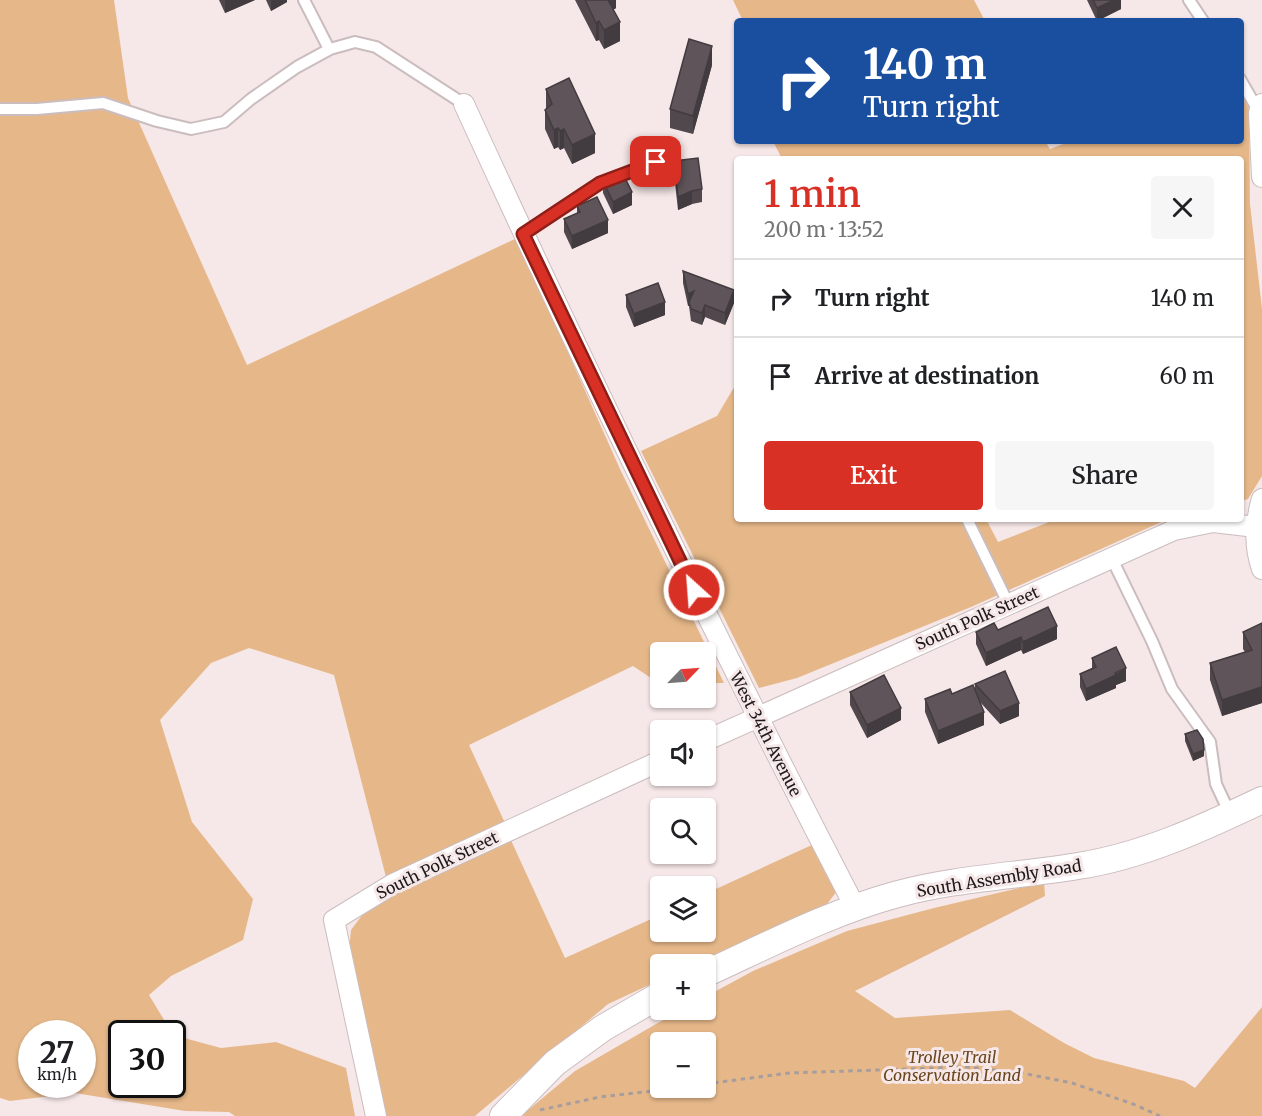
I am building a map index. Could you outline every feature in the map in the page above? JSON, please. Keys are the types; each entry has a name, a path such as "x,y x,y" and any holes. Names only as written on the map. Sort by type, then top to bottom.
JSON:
{"street":[{"name":"West 34th Avenue","path":"464,104 606,409 757,717 855,907"},
{"path":"1261,108 1262,177"},
{"path":"1262,499 1256,527 1257,555 1262,569"},
{"name":"South Polk Street","path":"716,736 1174,530 1213,522 1256,527"},
{"name":"South Polk Street","path":"376,1116 334,921 393,884 650,766"},
{"name":"South Assembly Road","path":"716,969 855,907 945,883 1080,866 1146,850 1262,800"},
{"path":"503,1116 555,1063 603,1028 650,1000"}],"lane":[{"path":"304,0 329,49"},
{"path":"1189,0 1201,18"},
{"path":"0,109 37,109 103,103 157,121 191,129 224,122 251,99 297,67 329,49 355,42 376,47 464,104"},
{"path":"1244,85 1261,108"},
{"path":"523,234 600,183 656,162"},
{"path":"968,522 1008,603"},
{"path":"1112,559 1152,641 1172,689 1210,742 1216,784 1230,815"}],"path":[{"path":"716,1083 789,1073 967,1067 1022,1073 1072,1083 1160,1116"},
{"path":"531,1112 600,1096 650,1091"}],"green space":[{"path":"0,0 114,0 128,98 247,365 517,238 620,469 704,642 650,642 650,677 633,666 469,745 505,823 386,877 334,675 249,648 211,663 160,720 192,822 253,899 243,940 171,976 149,995 164,1020 108,1020 108,1098 186,1098 186,1039 221,1048 276,1042 346,1068 355,1116 235,1116 229,1112 185,1111 96,1096 96,1020 18,1020 18,1098 34,1098 10,1101 0,1098"},
{"path":"733,0 974,0 983,18 742,18"},
{"path":"1244,100 1249,109 1250,204 1262,309 1262,476 1248,499 1244,500 1244,156 780,156 774,144 1047,144 1050,149 1063,144 1244,144"},
{"path":"734,387 734,522 988,522 998,542 1049,522 1161,522 971,607 797,678 759,688 641,451 717,416"},
{"path":"716,667 724,683 716,683"},
{"path":"509,836 565,958 650,920 650,942 716,942 716,889 814,844 837,891 827,904 716,954 650,954 650,985 608,1004 475,1116 385,1116 349,951 351,930 369,906"},
{"name":"Trolley Trail Conservation Land","path":"1044,882 1045,896 855,991 895,1018 1010,1010 1064,1043 1094,1058 1184,1081 1195,1088 1262,1007 1262,1116 521,1116 575,1071 656,1024 663,1020 716,1020 716,991 753,971 847,931"}],"building":[{"path":"585,0 608,0 620,22 604,30 599,21 596,23"},
{"path":"1093,0 1114,0 1097,8"},
{"path":"689,39 712,46 693,116 670,109"},
{"path":"569,78 595,134 572,145 564,129 554,130 545,110 552,104 546,89"},
{"path":"698,158 702,189 678,197 674,161"},
{"path":"622,172 632,192 613,202 603,181"},
{"path":"597,197 608,220 572,236 564,219 580,212 577,206"},
{"path":"683,271 734,290 725,313 705,305 702,313 691,309 689,302 694,291 688,294"},
{"path":"658,283 665,302 634,314 626,295"},
{"path":"1048,607 1057,626 1023,642 1021,637 986,653 976,632 994,623 998,630"},
{"path":"1262,623 1262,687 1222,700 1210,663 1252,650 1243,632"},
{"path":"1116,647 1126,668 1086,689 1080,674 1096,667 1092,658"},
{"path":"1005,671 1019,703 1000,711 975,684"},
{"path":"884,675 901,708 867,725 850,692"},
{"path":"973,685 984,712 938,731 925,699 950,689 952,694"},
{"path":"1197,730 1203,739 1204,750 1193,754 1185,734"}],"route":[{"path":"656,162 600,183 523,234 694,590"}]}
